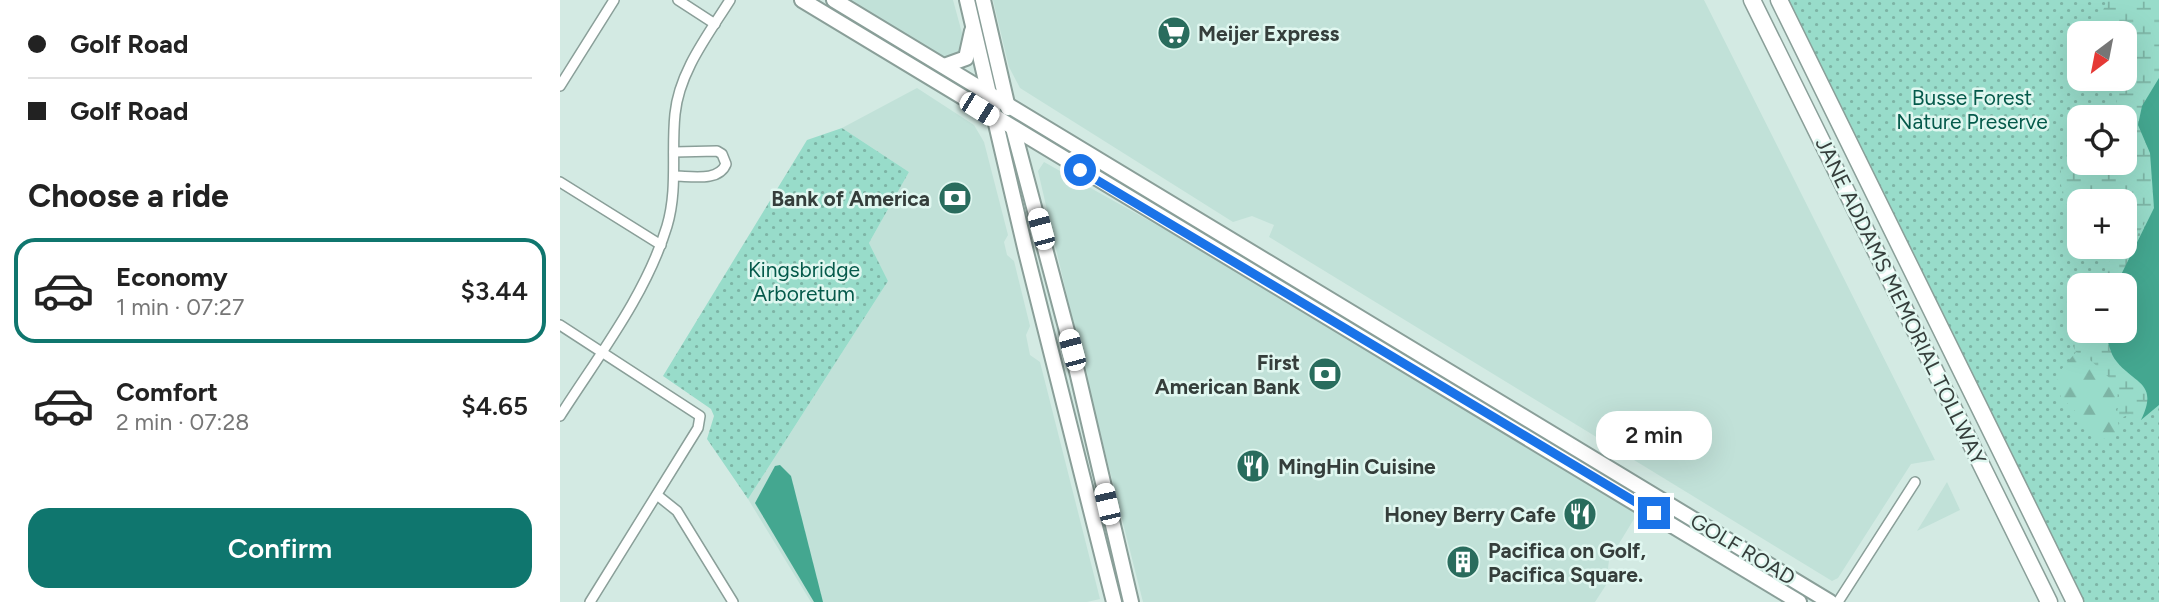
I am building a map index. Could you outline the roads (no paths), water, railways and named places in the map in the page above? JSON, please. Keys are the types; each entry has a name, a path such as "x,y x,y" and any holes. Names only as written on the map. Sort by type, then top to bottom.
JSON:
{"highway":[{"name":"JANE ADDAMS MEMORIAL TOLLWAY","path":"1752,0 2049,602"},
{"name":"JANE ADDAMS MEMORIAL TOLLWAY","path":"1779,0 2075,602"}],"main road":[{"name":"GOLF ROAD","path":"802,0 1799,602"},
{"name":"GOLF ROAD","path":"834,0 1830,602"},
{"path":"967,0 1114,602"},
{"path":"983,0 1072,350 1131,602"},
{"path":"944,66 966,58 973,23"}],"street":[{"path":"560,86 614,0"},
{"path":"678,0 715,24"},
{"path":"560,416 646,281 673,203 675,113 680,89 730,0"},
{"path":"674,152 717,151 726,164 724,170 714,176 674,176"},
{"path":"560,182 660,245"},
{"path":"560,325 697,411 700,419 698,428 590,602"},
{"path":"1838,602 1914,482"},
{"path":"657,495 677,511 733,602"}],"place":[{"name":"Meijer Express","path":"1174,33"},
{"name":"Bank of America","path":"955,198"},
{"name":"First American Bank","path":"1325,374"},
{"name":"MingHin Cuisine","path":"1253,466"},
{"name":"Honey Berry Cafe","path":"1580,514"},
{"name":"Pacifica on Golf, Pacifica Square.","path":"1463,562"}],"park label":[{"name":"Busse Forest Nature Preserve","path":"1972,109"},
{"name":"Kingsbridge Arboretum","path":"804,281"}]}
